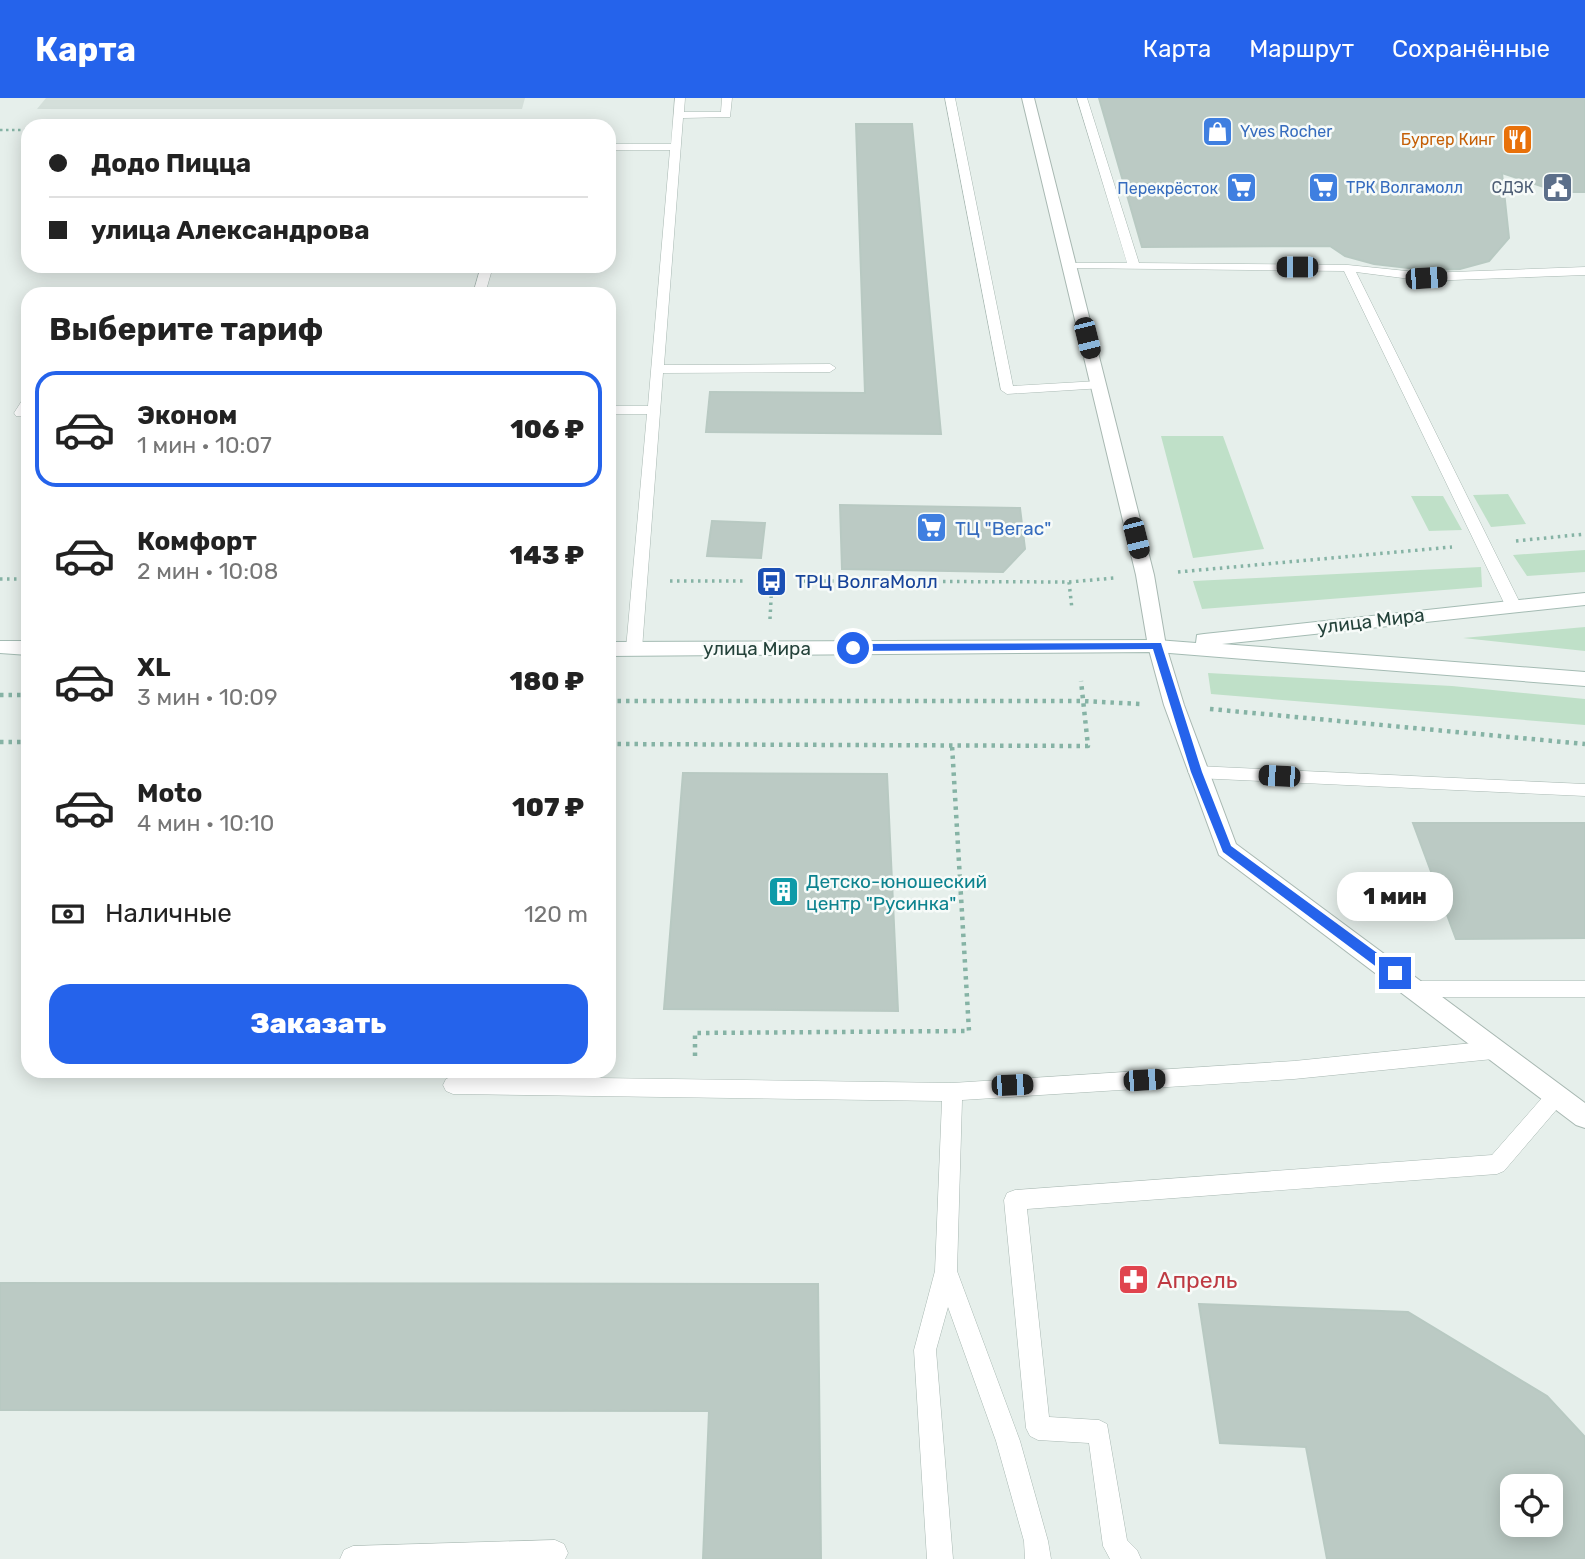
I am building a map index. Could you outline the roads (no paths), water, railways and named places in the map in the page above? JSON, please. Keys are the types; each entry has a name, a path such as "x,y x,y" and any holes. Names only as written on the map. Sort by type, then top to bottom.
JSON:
{"street":[{"path":"1028,98 1145,575 1157,646 1196,772 1227,849 1585,1117"},
{"name":"улица Мира","path":"1157,646 1585,599"},
{"name":"улица Мира","path":"616,649 1157,646 1585,679"},
{"path":"0,647 21,648"}],"lane":[{"path":"634,649 680,98"},
{"path":"678,115 726,115 727,98"},
{"path":"950,98 1007,390 1098,385"},
{"path":"1082,98 1134,266"},
{"path":"616,147 676,147"},
{"path":"1069,266 1348,268 1426,278 1581,271 1585,283"},
{"path":"1348,268 1513,605"},
{"path":"659,369 830,368"},
{"path":"616,410 655,410"},
{"path":"1196,772 1585,790"},
{"path":"1416,989 1585,989"},
{"path":"453,1085 952,1092 1294,1070 1493,1050"},
{"path":"940,1559 925,1350 946,1271 952,1092"},
{"path":"1128,1559 1115,1546 1099,1432 1038,1428 1015,1199 1497,1164 1556,1096"},
{"path":"946,1271 1007,1441 1036,1541 1038,1559"},
{"path":"353,1559 555,1553"}],"place":[{"name":"Yves Rocher","path":"1217,131"},
{"name":"Бургер Кинг","path":"1518,139"},
{"name":"ТРК Волгамолл","path":"1323,187"},
{"name":"СДЭК","path":"1557,187"},
{"name":"Перекрёсток","path":"1241,188"},
{"name":"ТЦ \"Вегас\"","path":"932,528"},
{"name":"ТРЦ ВолгаМолл","path":"772,581"},
{"name":"Детско-юношеский центр \"Русинка\"","path":"783,892"},
{"name":"Апрель","path":"1134,1280"}]}
